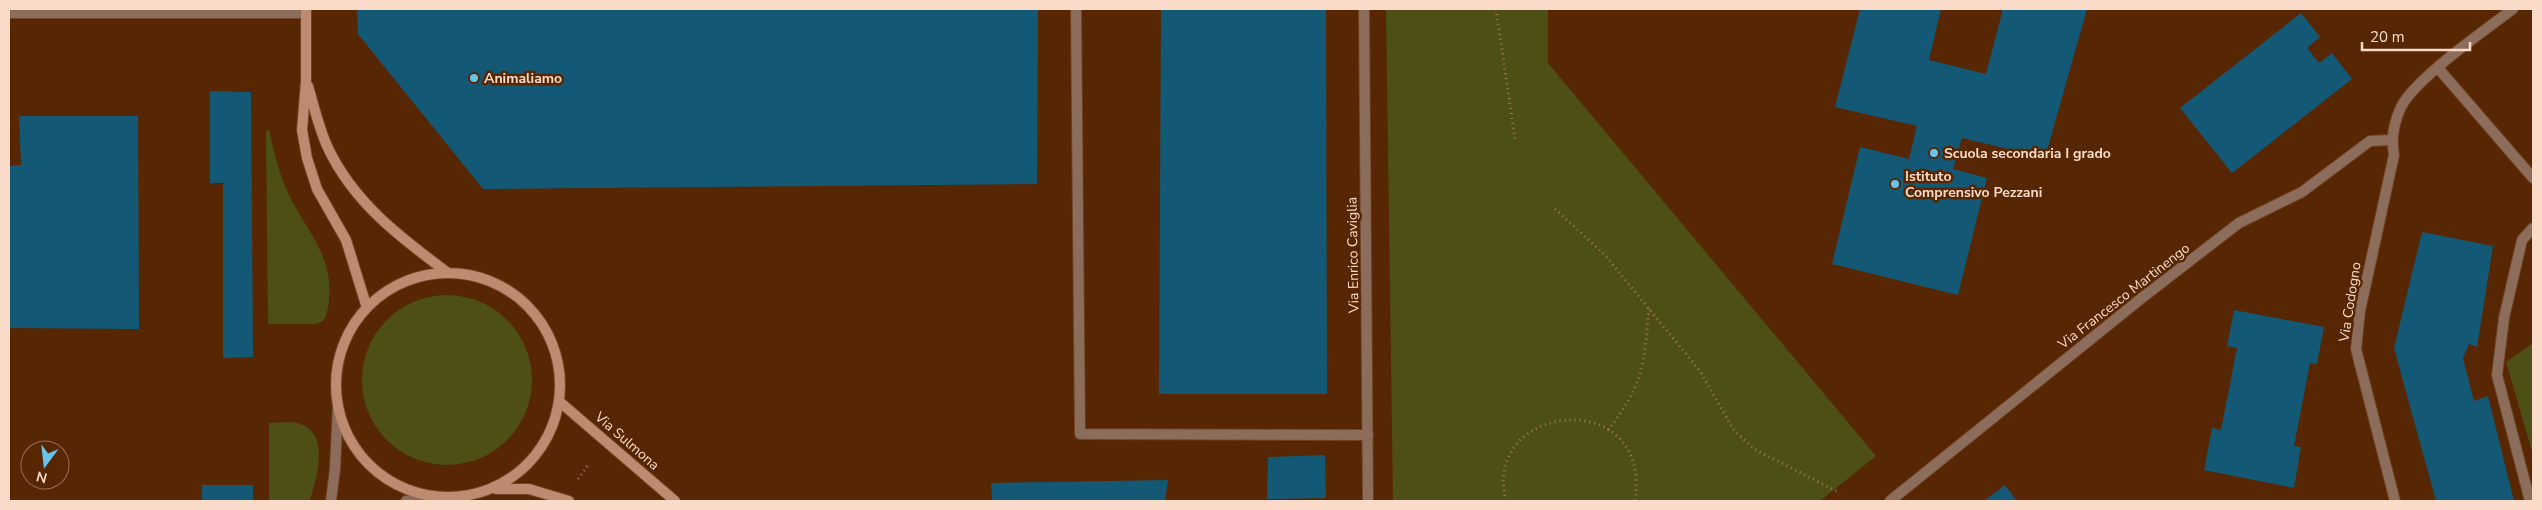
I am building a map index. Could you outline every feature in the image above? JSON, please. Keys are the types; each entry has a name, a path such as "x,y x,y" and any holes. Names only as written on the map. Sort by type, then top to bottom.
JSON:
{"street":[{"path":"1076,9 1080,434 1368,435"},
{"name":"Via Enrico Caviglia","path":"1364,9 1368,501"},
{"path":"2513,9 2438,68 2533,178"},
{"path":"9,14 306,11 306,81 302,130 307,158 317,189 346,240 367,308"},
{"name":"Via Codogno","path":"2395,501 2356,349 2360,311 2394,155 2391,140 2401,107 2415,89 2438,68"},
{"path":"306,81 327,146 345,180 365,205 448,273"},
{"name":"Via Francesco Martinengo","path":"1890,501 2143,297 2239,223 2302,192 2370,141 2391,140"},
{"path":"2530,501 2497,375 2504,318 2522,240 2533,228"},
{"path":"330,501 335,469 338,405 336,377 342,349 350,330 367,308 401,283 420,276 448,273 476,276 496,283 514,294 534,313 546,330 557,356 560,376 560,402 554,425 541,450 517,475 493,489"},
{"name":"Via Sulmona","path":"560,402 675,501"},
{"path":"338,405 349,438 369,466 398,486 431,497"},
{"path":"406,501 431,497 459,498 493,489 530,489 569,501"}],"path":[{"path":"1496,9 1515,139"},
{"path":"1555,209 1604,254 1649,308 1700,370 1733,429 1754,450 1840,493"},
{"path":"1608,430 1627,406 1640,381 1645,353 1649,308"},
{"path":"1506,501 1504,491 1506,469 1514,449 1528,433 1547,422 1568,418 1589,421 1608,430 1624,444 1634,463 1638,484 1635,501"},
{"path":"580,475 588,465"}],"shaded area":[{"path":"1386,9 1548,9 1548,63 1876,456 1820,501 1393,501"},
{"path":"269,130 277,162 288,193 317,243 327,269 329,283 328,310 323,321 316,324 268,324 266,131"},
{"path":"439,295 455,295 480,301 501,314 513,326 526,347 532,380 526,413 513,434 501,446 480,459 455,465 439,465 414,459 393,446 381,434 368,413 362,388 362,372 368,347 381,326 393,314 414,301"},
{"path":"2533,343 2533,455 2506,362"},
{"path":"291,422 304,425 312,432 317,441 319,452 318,465 310,500 269,501 269,423"}],"building":[{"path":"357,9 1038,9 1037,184 483,189 358,34"},
{"path":"1161,9 1326,9 1327,394 1159,394"},
{"name":"Scuola secondaria I grado","path":"1860,9 1941,9 1929,60 1986,74 2003,9 2087,9 2045,158 1962,138 1953,169 1987,178 1958,295 1832,264 1860,147 1909,159 1917,126 1835,107"},
{"path":"2301,13 2320,37 2307,48 2319,63 2332,53 2352,79 2232,173 2180,108"},
{"path":"210,91 251,92 253,357 223,358 223,183 210,183"},
{"path":"19,116 138,116 139,329 9,328 9,166 21,165"},
{"path":"2422,232 2493,246 2477,347 2469,344 2463,358 2474,401 2488,396 2514,501 2436,501 2394,348"},
{"path":"2234,310 2324,327 2317,364 2310,363 2294,446 2301,447 2294,488 2204,470 2212,428 2221,430 2237,348 2227,346"},
{"path":"1325,455 1326,498 1267,499 1268,457"},
{"path":"1168,480 1165,501 992,501 991,483"},
{"path":"202,485 253,485 253,501 202,501"},
{"path":"2005,485 2017,501 1984,501"}],"place":[{"name":"Animaliamo","path":"474,78"},
{"name":"Scuola secondaria I grado","path":"1934,153"},
{"name":"Istituto Comprensivo Pezzani","path":"1895,184"}]}
